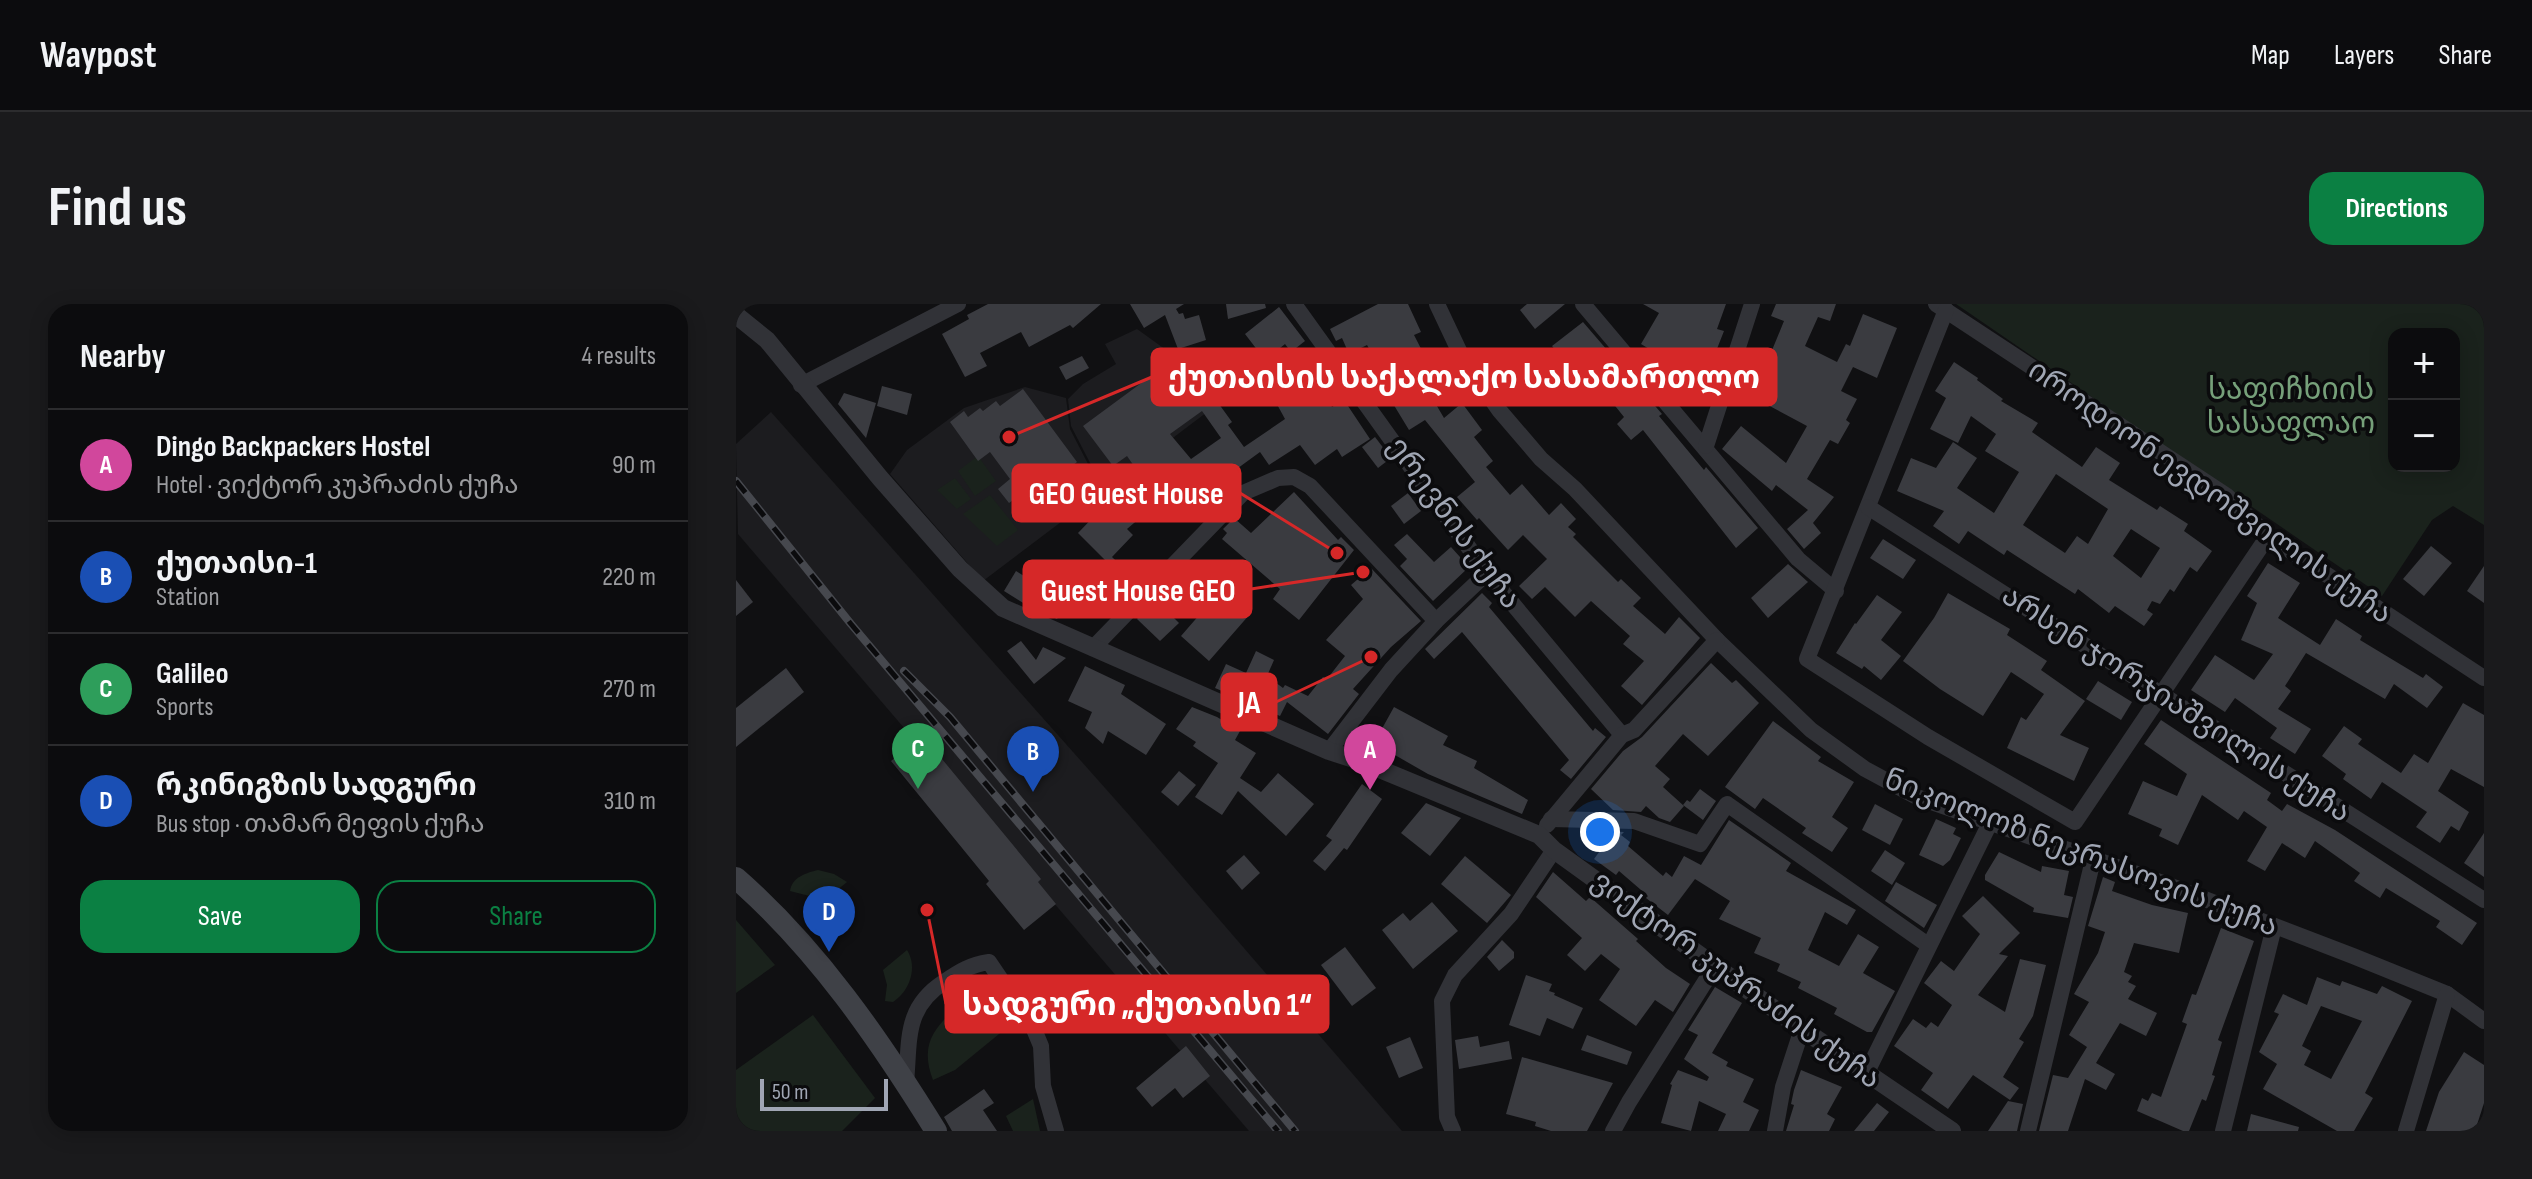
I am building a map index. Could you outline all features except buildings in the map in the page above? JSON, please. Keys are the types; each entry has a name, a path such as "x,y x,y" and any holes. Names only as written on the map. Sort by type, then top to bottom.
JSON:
{"main road":[{"path":"736,878 770,908 815,957 906,1083 936,1131"}],"street":[{"path":"801,385 958,304"},
{"name":"ერევნის ქუჩა","path":"1294,304 1487,573 1622,735"},
{"name":"ნიკოლოზ ნეკრასოვის ქუჩა","path":"1437,304 1462,357 1499,410 1541,459 1575,489 1717,640 1811,730 1865,769 1917,797 2163,883 2447,994 2484,1021"},
{"path":"1583,304 1706,446 1798,559 1836,591"},
{"path":"1706,446 1752,304"},
{"path":"1941,307 1868,507 1807,659 1928,737 2075,822 2268,536"},
{"name":"იროდიონ ევდოშვილის ქუჩა","path":"1941,307 2227,496 2268,536 2484,678"},
{"name":"ვიქტორ კუპრაძის ქუჩა","path":"736,315 767,340 801,385 960,569 1003,608 1329,751 1539,835 1554,850 1935,1126 1952,1131"},
{"path":"1093,648 1243,493 1278,478 1294,477 1310,486 1436,621"},
{"name":"არსენ ჯორჯიაშვილის ქუჩა","path":"1868,507 2484,900"},
{"path":"1329,751 1391,670 1436,621 1487,573"},
{"path":"1539,835 1622,735 1634,730 1717,640"},
{"path":"1551,819 1634,821 1700,844 1727,804 1928,945"},
{"path":"1866,1074 1991,821"},
{"path":"1453,1131 1447,1117 1442,1001 1455,975 1511,914 1554,850"},
{"path":"2028,1131 2093,860"},
{"path":"2223,1131 2274,927"},
{"path":"906,1083 912,1022 921,1001 967,966 989,962 1033,1027 1041,1046 1043,1086 1056,1131"},
{"path":"1613,1131 1715,966"},
{"path":"2406,1131 2447,994"},
{"path":"1775,1131 1783,1087 1802,1029"}],"shaded area":[{"path":"1137,329 1169,352 1195,350 1227,397 1104,490 1071,426 1068,399 1083,384 1116,364 1105,344"},
{"path":"1025,387 1066,398 1070,429 1102,491 983,581 890,474 907,450 964,408"},
{"path":"771,412 1129,815 1402,1131 1249,1131 738,534 736,444"}],"green space":[{"name":"საფიჩხიის სასაფლაო","path":"1956,304 2484,304 2484,525 2453,506 2432,520 2382,596"},
{"path":"978,456 996,481 975,496 958,471"},
{"path":"955,478 971,499 957,509 937,490"},
{"path":"990,495 1018,530 997,546 963,514"},
{"path":"818,870 834,874 847,882 825,900 790,891 797,879"},
{"path":"736,920 775,965 736,993"},
{"path":"907,950 912,964 908,985 893,1002 885,1001 887,985 883,970"},
{"path":"977,990 983,990 1010,1025 955,1070 933,1080 928,1064 931,1039 945,1019"},
{"path":"813,1015 875,1098 842,1131 736,1131 736,1070"},
{"path":"1033,1099 1040,1131 1013,1131 1006,1116"}],"railway":[{"path":"736,481 851,624 1278,1131"},
{"path":"904,671 950,717 1295,1131"}],"place":[{"name":"ქუთაისის საქალაქო სასამართლო","path":"1009,437"},
{"name":"GEO Guest House","path":"1337,553"},
{"name":"Guest House GEO","path":"1363,572"},
{"name":"JA","path":"1371,657"},
{"name":"Galileo","path":"918,789"},
{"name":"Dingo Backpackers Hostel","path":"1370,790"},
{"name":"ქუთაისი-1","path":"1033,792"},
{"name":"სადგური „ქუთაისი 1“","path":"927,910"},
{"name":"რკინიგზის სადგური","path":"829,952"}]}
